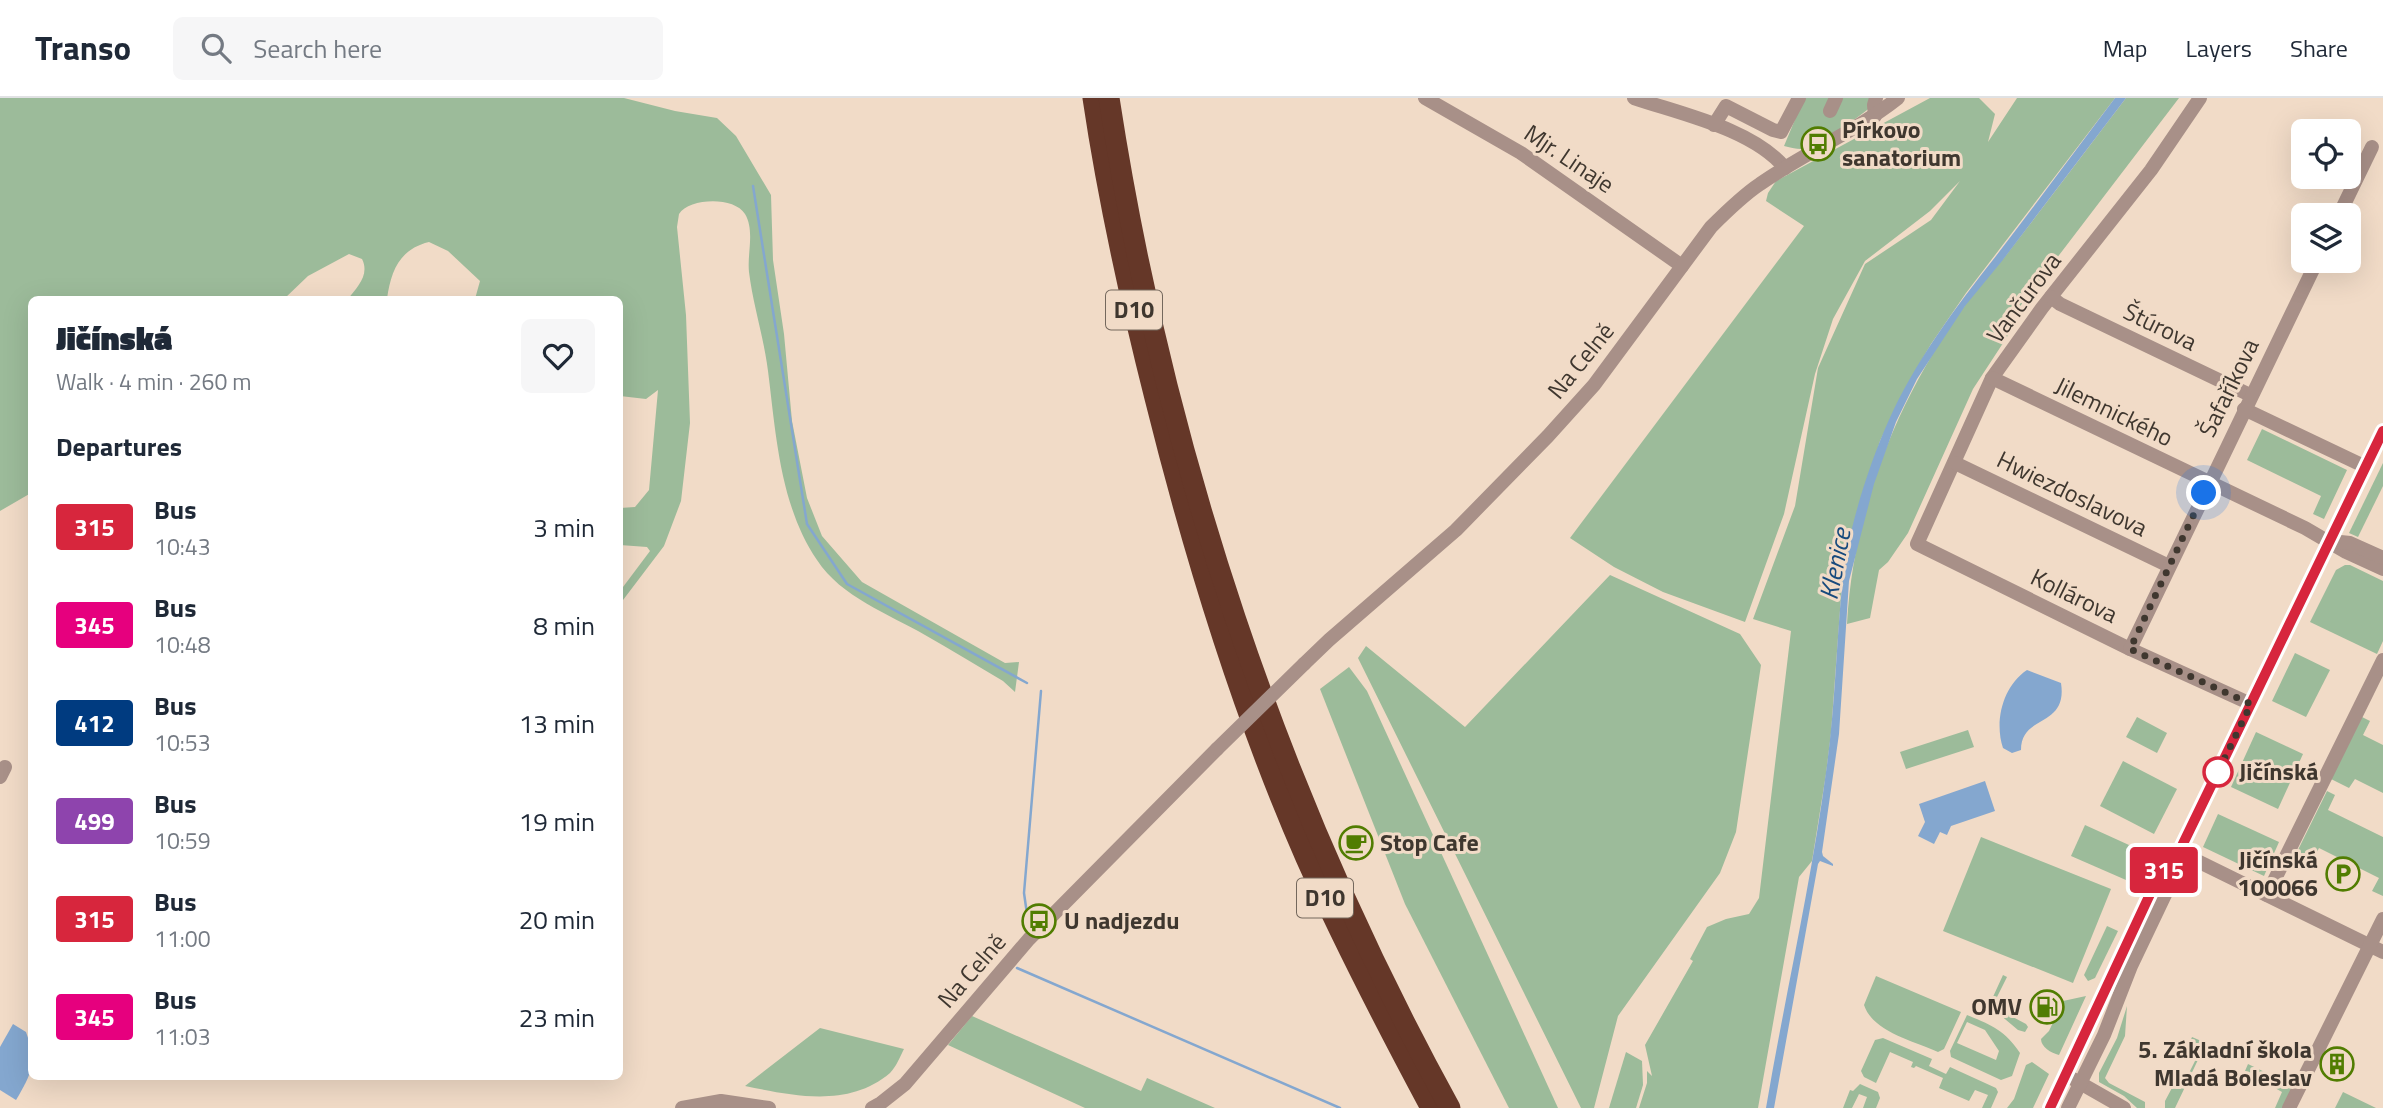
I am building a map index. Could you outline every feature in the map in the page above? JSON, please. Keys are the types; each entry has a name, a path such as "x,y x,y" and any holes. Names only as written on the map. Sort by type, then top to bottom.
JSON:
{"highway":[{"name":"D10","path":"1093,98 1121,256 1144,356 1186,519 1228,656 1271,773 1306,857 1361,973 1431,1108"},
{"name":"D10","path":"1110,98 1137,251 1159,353 1202,514 1241,633 1273,723 1320,839 1387,986 1450,1108"}],"street":[{"name":"Mjr. Linaje","path":"1425,98 1521,153 1682,265"},
{"path":"1634,98 1714,125 1757,144 1785,168"},
{"path":"1714,125 1728,102 1773,130 1781,132 1799,98"},
{"path":"1875,116 1876,98"},
{"name":"Na Celně","path":"876,1106 905,1084 1029,939 1217,749 1336,633 1455,530 1539,445 1594,385 1682,265 1726,212 1756,186 1875,116 1898,98"},
{"name":"Vančurova","path":"1917,544 1992,378 2051,297 2151,170 2200,98"},
{"path":"2345,203 2372,147"},
{"name":"Šafaříkova","path":"2130,649 2208,482 2311,273"},
{"name":"Štúrova","path":"2051,297 2366,467"},
{"name":"Jilemnického","path":"1992,378 2383,569"},
{"path":"2068,1108 2104,1035 2131,966 2172,880 2179,852 2383,431"},
{"name":"Hwiezdoslavova","path":"1955,463 2169,566"},
{"name":"Jilemnického","path":"2329,541 2350,543 2383,558"},
{"name":"Kollárova","path":"1917,544 2130,649 2251,704"},
{"path":"2267,895 2382,666"},
{"path":"2179,852 2376,949"},
{"path":"2050,1108 2159,875 2179,852"},
{"path":"2289,1108 2376,949 2383,919"},
{"path":"2066,1074 2124,1108"},
{"path":"682,1108 721,1101 769,1108"}],"green space":[{"path":"0,98 624,98 717,118 736,136 771,195 773,260 784,334 792,421 807,498 822,536 862,582 1005,663 1019,662 1015,692 1003,681 852,594 827,573 817,560 795,517 782,469 766,359 749,272 750,228 745,214 739,208 722,202 701,202 679,214 677,227 686,315 690,423 681,501 664,546 623,600 623,587 650,551 647,547 623,545 623,508 635,507 649,490 658,390 646,399 623,396 623,296 476,296 480,281 448,251 429,242 404,255 394,270 388,296 350,296 363,276 364,265 362,259 349,254 308,276 287,296 28,296 28,495 0,511"},
{"path":"1804,98 1882,98 1843,128 1810,147 1801,149 1784,146"},
{"path":"1930,98 1979,98 1995,114 1988,142 2017,98 2115,98 1966,293 1931,344 1906,387 1880,441 1853,530 1842,583 1826,774 1812,861 1799,877 1758,1108 1639,1108 1647,1083 1647,1071 1652,1076 1645,1045 1693,961 1690,959 1707,927 1749,914 1759,898 1791,631 1753,619 1795,506 1818,368 1865,264 1931,220 1960,181 1930,211 1865,261 1833,319 1815,374 1784,514 1745,622 1663,592 1614,567 1570,538 1804,226 1766,201 1776,181"},
{"path":"2126,98 2179,98 2021,305 2007,337 1973,389 1908,533 1888,562 1879,570 1870,618 1847,624 1858,539 1869,498 1882,458 1918,380 1968,301"},
{"path":"2262,429 2347,470 2324,519 2313,514 2321,496 2247,460"},
{"path":"2383,463 2383,486 2358,537 2349,533"},
{"path":"2345,565 2383,581 2383,641 2377,654 2310,622 2336,570"},
{"path":"1610,575 1740,634 1761,665 1736,832 1720,873 1618,1016 1594,1108 1581,1108 1358,658 1366,646 1465,727"},
{"path":"2295,653 2330,670 2306,717 2272,701"},
{"path":"1349,667 1367,691 1558,1108 1509,1108 1405,904 1320,689"},
{"path":"2137,717 2167,733 2157,753 2126,737"},
{"path":"2362,717 2370,721 2363,735 2383,745 2383,793 2355,779 2349,788 2331,779"},
{"path":"1968,730 1974,747 1906,769 1900,752"},
{"path":"2256,732 2303,754 2278,809 2231,787"},
{"path":"2123,761 2177,789 2154,834 2100,806"},
{"path":"2327,791 2335,795 2328,810 2383,837 2383,896 2372,891 2379,878 2319,848 2313,860 2297,852"},
{"path":"2218,814 2279,842 2264,876 2203,847"},
{"path":"2085,825 2140,850 2126,880 2071,856"},
{"path":"1981,837 2111,889 2073,983 1943,931"},
{"path":"2107,926 2118,931 2095,978 2088,981 2084,975"},
{"path":"2003,975 2007,977 1995,1001 1996,1008 2026,1024 2028,1027 2025,1032 2018,1030 1993,1009 1992,999"},
{"path":"1876,976 1961,1012 1944,1049 1938,1052 1895,1034 1876,1022 1864,1005"},
{"path":"2086,996 2059,1055 2053,1053 2043,1045 2041,1039 2049,1031 2063,1001"},
{"path":"2127,1006 2125,1036 2105,1078 2109,1083 2145,1102 2145,1108 2137,1108 2124,1096 2099,1082 2099,1073 2117,1038"},
{"path":"1967,1015 1997,1029 2020,1053 2012,1076 2001,1080 1951,1057 1950,1051","holes":["1967,1022 1985,1030 1999,1051 1996,1060 1957,1043"]},
{"path":"972,1016 1141,1091 1147,1078 1215,1108 1085,1108 948,1045"},
{"path":"820,1028 904,1049 890,1073 857,1091 839,1095 802,1096 745,1086"},
{"path":"2192,1037 2206,1043 2175,1108 2165,1108 2165,1101 2173,1086 2181,1089 2198,1055 2188,1047"},
{"path":"1883,1038 1932,1059 1929,1066 1946,1074 1950,1067 1996,1088 1998,1092 1991,1108 1982,1108 1988,1095 1975,1090 1969,1101 1939,1088 1943,1078 1916,1066 1911,1067 1913,1062 1890,1052 1876,1083 1864,1077 1861,1071 1875,1040"},
{"path":"1626,1052 1642,1061 1643,1085 1636,1108 1609,1108"},
{"path":"2032,1062 2049,1074 2033,1108 2007,1108 2014,1099 2026,1065"},
{"path":"2248,1064 2294,1086 2283,1108 2275,1108 2282,1092 2245,1071"},
{"path":"1860,1084 1878,1092 1880,1098 1876,1108 1863,1108 1867,1097 1859,1094 1852,1108 1843,1108 1850,1090 1853,1091"},
{"path":"2343,1092 2376,1108 2335,1108"}],"water":[{"path":"2115,98 2126,98 1965,306 1917,379 1896,422 1874,484 1849,581 1839,734 1822,852 1833,866 1820,861 1818,864 1774,1108 1766,1108 1820,814 1831,725 1844,566 1866,480 1880,440 1899,399 1937,336"},
{"path":"2027,670 2061,683 2061,697 2058,707 2028,731 2021,750 2012,753 2003,748 2000,716 2006,695"},
{"path":"1985,781 1995,811 1951,826 1947,835 1940,832 1934,844 1918,836 1925,822 1919,804"},
{"path":"13,1024 26,1032 28,1077 16,1100 0,1090 0,1047"}],"waterway":[{"path":"753,186 807,524 847,584 1027,683"},
{"path":"1027,914 1024,893 1041,691"},
{"path":"1017,968 1340,1108"}],"bus line":[{"name":"315","path":"2050,1108 2159,875 2179,852 2383,431"}],"place":[{"name":"Pírkovo sanatorium","path":"1818,144"},
{"name":"Jičínská","path":"2218,772"},
{"name":"Stop Cafe","path":"1356,843"},
{"name":"Jičínská 100066","path":"2343,874"},
{"name":"U nadjezdu","path":"1039,921"},
{"name":"OMV","path":"2047,1007"},
{"name":"5. Základní škola Mladá Boleslav","path":"2337,1064"}],"route":[{"path":"2204,493 2130,649 2251,704 2218,772"}],"water label":[{"name":"Klenice","path":"1835,564"}]}
